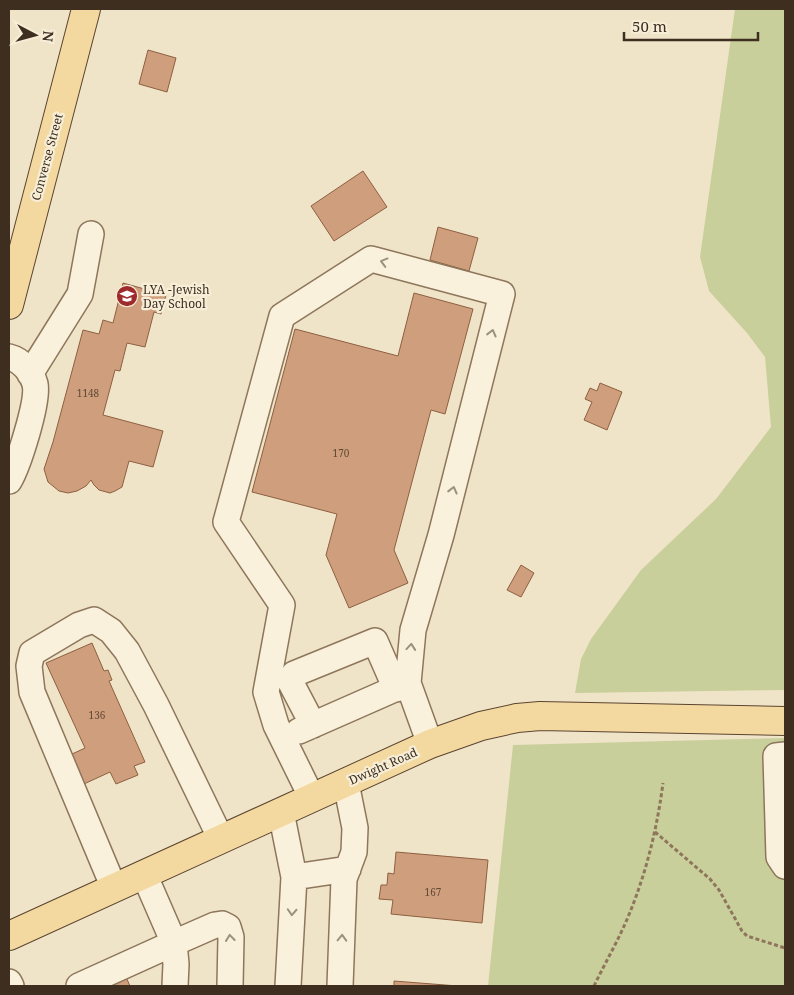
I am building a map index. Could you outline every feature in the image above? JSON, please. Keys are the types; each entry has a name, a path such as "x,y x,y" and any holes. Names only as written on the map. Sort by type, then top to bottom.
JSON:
{"main road":[{"name":"Converse Street","path":"9,306 86,9"},
{"name":"Dwight Road","path":"9,936 430,744 487,724 540,716 785,721"}],"lane":[{"path":"30,374 80,294 91,234"},
{"path":"312,798 276,725 266,692 282,605 226,522 282,316 371,259 502,294 441,535 413,630 402,686"},
{"path":"9,357 17,360 30,374 35,384 36,398 15,470 9,481"},
{"path":"114,888 32,692 29,666 32,653 79,625 94,620 111,631 127,651 156,705 221,839"},
{"path":"313,725 291,682 294,674 375,641 402,686 430,744"},
{"path":"283,738 402,686"},
{"path":"785,756 776,756 779,858 785,866"},
{"path":"340,986 344,879 354,852 355,828 346,782"},
{"path":"281,812 294,878 288,986"},
{"path":"294,878 348,869"},
{"path":"144,874 174,943 176,964 175,986"},
{"path":"79,986 215,925 222,924 228,927 231,937 230,986"},
{"path":"9,982 11,986"}],"path":[{"path":"594,986 628,916 647,861 655,832 663,783"},
{"path":"655,832 710,879 719,890 742,931 747,936 785,948"}],"green space":[{"path":"735,9 785,9 785,690 575,693 581,659 591,639 641,570 716,499 771,427 765,357 747,333 709,291 700,257"},
{"path":"785,738 785,986 488,986 513,745"}],"building":[{"path":"148,50 176,58 167,92 139,84"},
{"path":"363,171 387,207 334,241 311,206"},
{"path":"438,227 478,238 469,271 430,260"},
{"path":"123,283 166,295 161,314 154,312 145,347 127,343 120,371 115,370 103,415 163,431 153,467 129,461 122,487 110,493 99,490 91,480 86,486 77,491 68,493 59,491 48,482 44,469 83,330 99,334 103,320 113,323"},
{"path":"414,293 473,309 445,414 431,410 394,550 408,583 349,608 326,555 337,514 252,492 295,329 398,356"},
{"path":"600,383 622,392 607,430 584,420 592,402 585,399 590,388 597,391"},
{"path":"521,565 534,573 521,597 507,590"},
{"path":"92,643 104,671 108,670 112,680 109,681 145,762 134,766 138,775 116,784 110,772 84,784 70,755 85,748 46,663"},
{"path":"396,852 488,860 482,923 391,914 393,900 379,899 381,885 387,885 388,873 394,874"},
{"path":"126,977 130,986 107,986"},
{"path":"394,981 458,986 394,986"}],"place":[{"name":"LYA -Jewish Day School","path":"127,296"}]}
